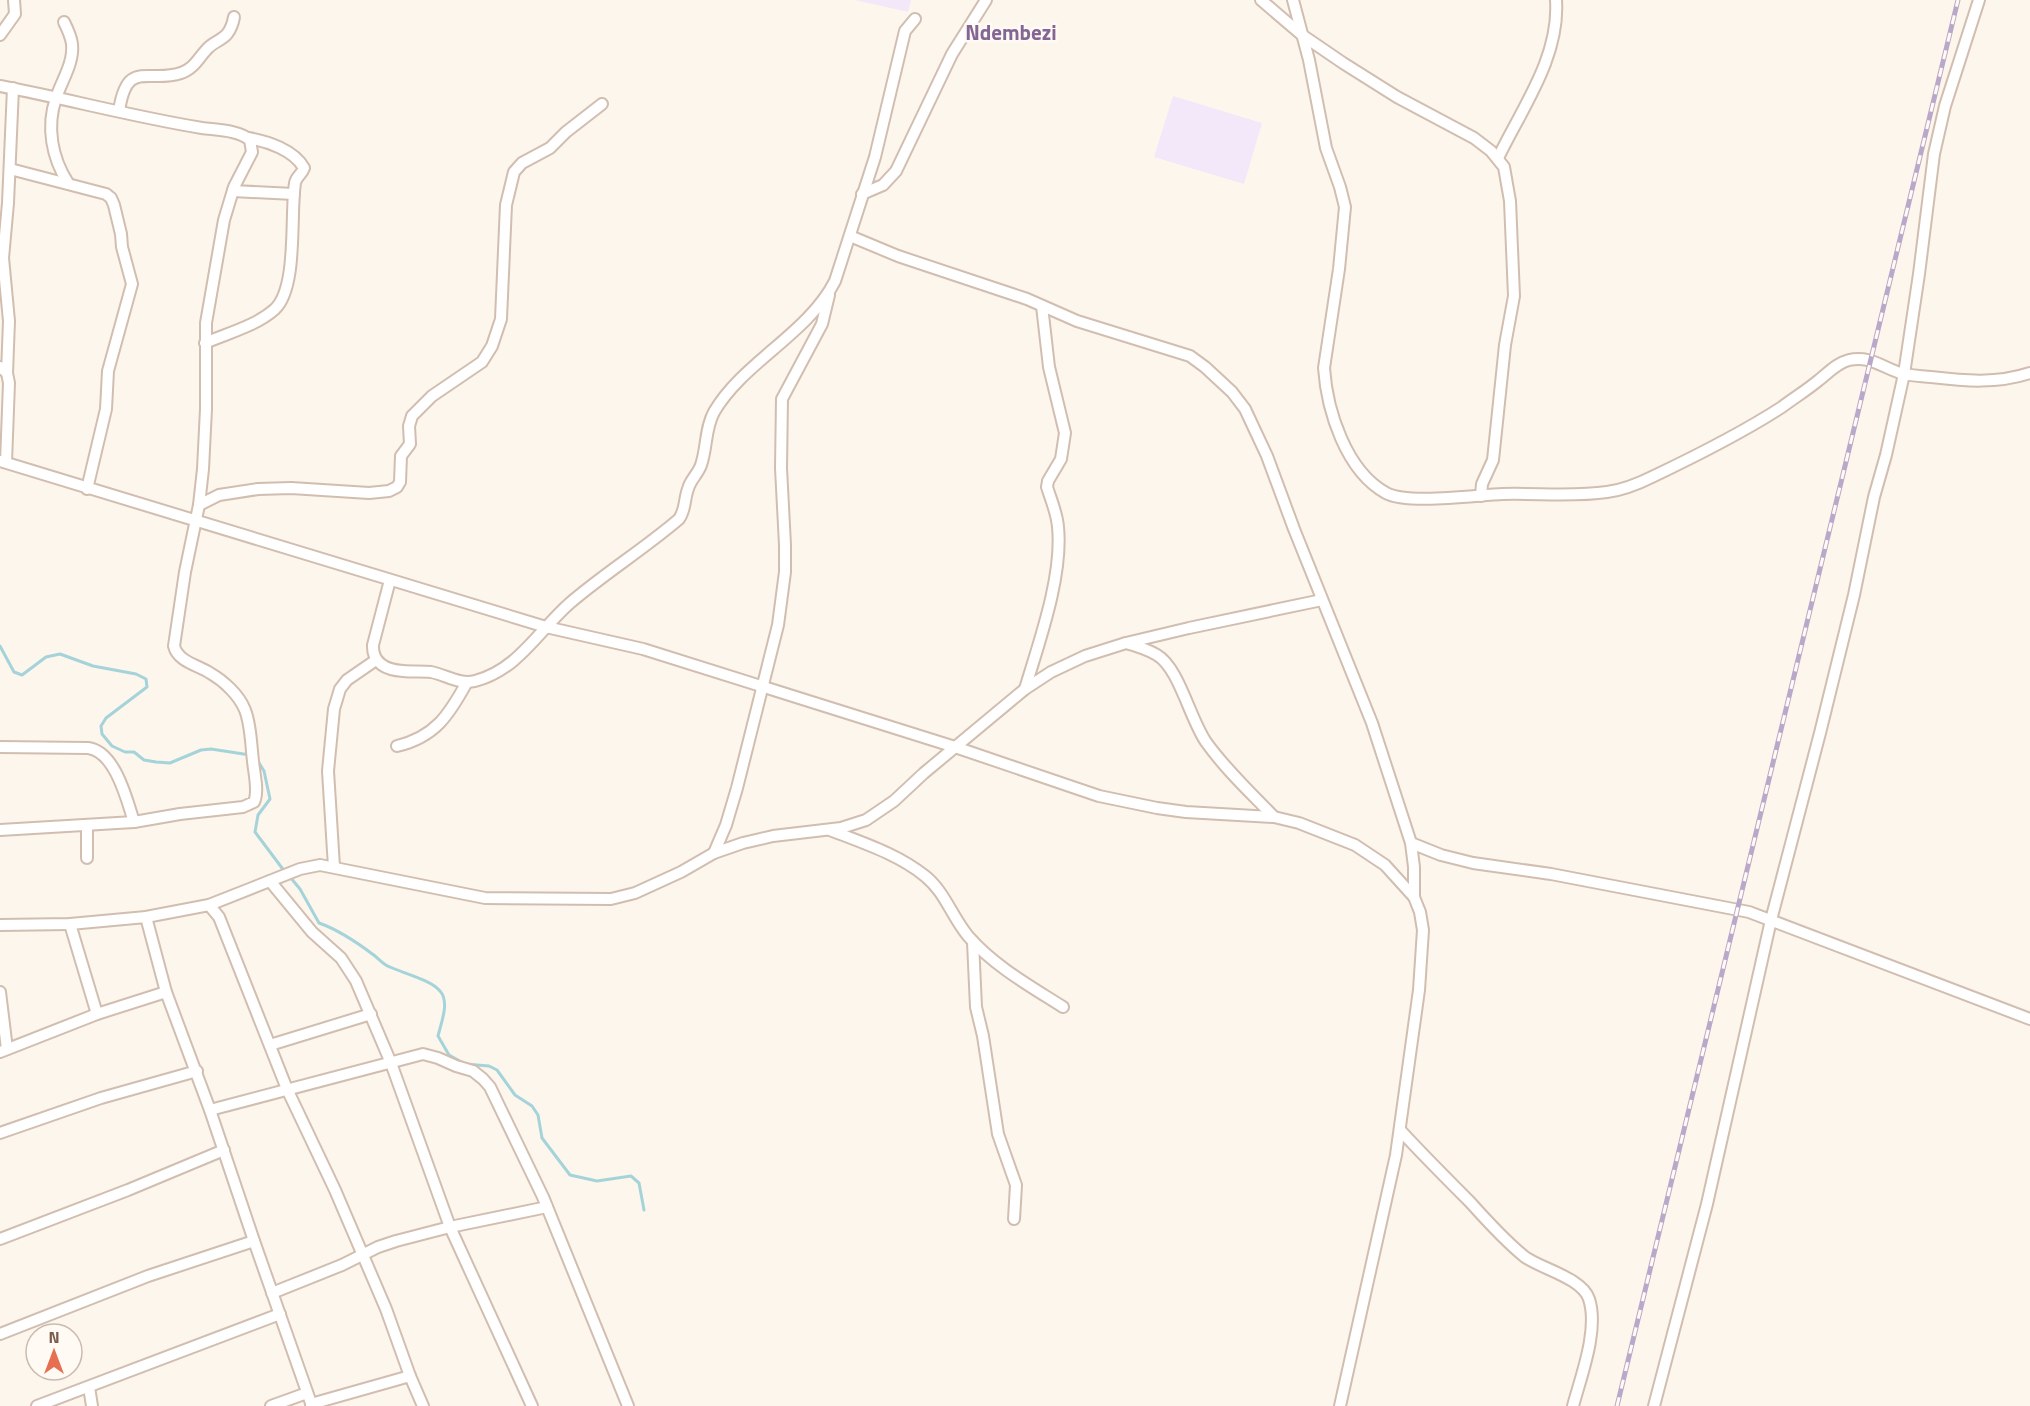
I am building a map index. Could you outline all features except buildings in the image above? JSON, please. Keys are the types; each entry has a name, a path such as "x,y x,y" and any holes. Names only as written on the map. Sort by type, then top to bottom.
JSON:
{"street":[{"path":"0,35 15,14 14,0"},
{"path":"862,194 883,185 896,171 952,54 986,0"},
{"path":"1261,0 1302,34 1397,97 1474,138 1498,158 1506,173 1510,201 1514,296 1500,385 1493,460 1482,484 1480,496"},
{"path":"1293,0 1309,60 1326,148 1345,207 1339,268 1324,368 1329,400 1340,437 1348,453 1365,475 1384,492 1392,496 1427,498 1587,494 1623,489 1703,452 1752,425 1846,361 1871,359 1904,374 1963,381 1988,381 2019,377 2030,373"},
{"path":"1498,158 1550,52 1558,21 1556,0"},
{"path":"1653,1406 1707,1204 1771,920 1821,733 1904,374 1934,154 1945,106 1979,0"},
{"path":"119,111 123,91 130,81 141,75 171,75 186,71 210,46 228,34 234,17"},
{"path":"714,853 734,799 776,635 785,572 780,448 782,399 822,324 829,292 850,236 875,157 905,31 915,19"},
{"path":"64,22 72,47 69,67 56,98 52,124 52,149 57,164 68,183"},
{"path":"0,86 164,122 237,133 292,154 303,165 303,171 296,179 290,264 282,300 271,312 253,323 205,343"},
{"path":"12,88 10,169 3,258 9,321 4,370 9,405 3,462 546,627 643,649 955,747 1099,796 1186,812 1274,817 1308,826 1355,845 1385,865 1414,897 1420,912 1423,930 1422,953 1415,1029 1400,1130 1368,1288 1340,1406"},
{"path":"199,505 219,495 258,489 291,488 369,493 389,491 397,487 400,482 401,456 410,444 409,426 412,416 432,396 482,362 492,346 501,319 507,206 514,172 522,164 550,148 566,132 602,104"},
{"path":"0,830 135,822 243,807 251,805 256,798 245,710 225,684 211,673 183,659 174,649 185,572 199,505 204,446 206,322 224,220 232,191 252,152 248,138"},
{"path":"10,169 105,194 112,199 121,231 122,247 132,284 108,370 105,408 87,489"},
{"path":"232,191 294,194"},
{"path":"850,236 898,256 1095,327 1190,356 1232,392 1245,408 1267,456 1372,723 1411,843 1414,897"},
{"path":"390,579 374,645 376,660 383,666 394,670 429,672 467,682 480,679 506,667 583,592 682,516 688,487 702,464 710,421 715,410 746,375 797,328 829,292"},
{"path":"1025,689 1044,627 1058,555 1058,526 1047,487 1061,459 1065,433 1049,367 1042,306"},
{"path":"0,925 70,924 146,917 209,905 303,868 320,866 485,898 611,899 635,893 681,872 714,853 762,838 851,826 878,813 1025,689 1052,672 1085,656 1126,643 1322,600"},
{"path":"1126,643 1158,656 1169,666 1198,730 1274,817"},
{"path":"334,867 328,771 334,709 343,683 376,660"},
{"path":"397,746 418,740 433,730 449,712 467,682"},
{"path":"0,747 88,748 98,751 116,772 135,822"},
{"path":"87,825 87,858"},
{"path":"830,830 892,855 926,876 936,886 955,919 973,942 1012,975 1064,1007"},
{"path":"1411,843 1441,855 1473,863 1590,880 1749,912 2030,1019"},
{"path":"270,881 312,932 341,958 356,981 391,1063 450,1227 532,1406"},
{"path":"209,905 224,927 287,1089 386,1309 423,1406"},
{"path":"146,917 166,992 197,1071 310,1401"},
{"path":"70,924 97,1014"},
{"path":"973,942 976,1007 983,1036 994,1114 998,1134 1016,1185 1014,1218"},
{"path":"0,992 4,1051 97,1014 166,992"},
{"path":"270,1045 371,1014"},
{"path":"210,1110 428,1055 473,1071 490,1087 548,1208 628,1406"},
{"path":"0,1133 101,1098 197,1071"},
{"path":"1400,1130 1511,1244 1536,1264 1574,1282 1588,1295 1591,1335 1573,1406"},
{"path":"0,1239 224,1150"},
{"path":"272,1293 387,1244 450,1227 548,1208"},
{"path":"0,1335 147,1276 254,1241"},
{"path":"37,1406 280,1314"},
{"path":"271,1406 310,1401 410,1376"},
{"path":"89,1387 93,1406"}],"shaded area":[{"path":"855,0 911,0 908,12"},
{"path":"1173,96 1262,123 1244,184 1154,157"}],"waterway":[{"path":"0,646 14,672 22,675 46,657 60,654 93,666 136,674 146,679 147,687 106,718 101,726 102,734 112,746 125,752 134,752 144,760 170,763 201,750 211,749 250,755"},
{"path":"256,758 264,771 270,799 258,815 255,832 285,872"},
{"path":"290,877 300,889 319,923 348,937 386,965 424,980 440,991 445,1007 438,1036 449,1055 465,1064 489,1066 497,1070 515,1095 532,1106 538,1115 542,1138 570,1175 597,1181 631,1176 639,1183 644,1210"}],"railway":[{"path":"1617,1406 1958,0"}],"district":[{"name":"Ndembezi","path":"1011,33"}]}
